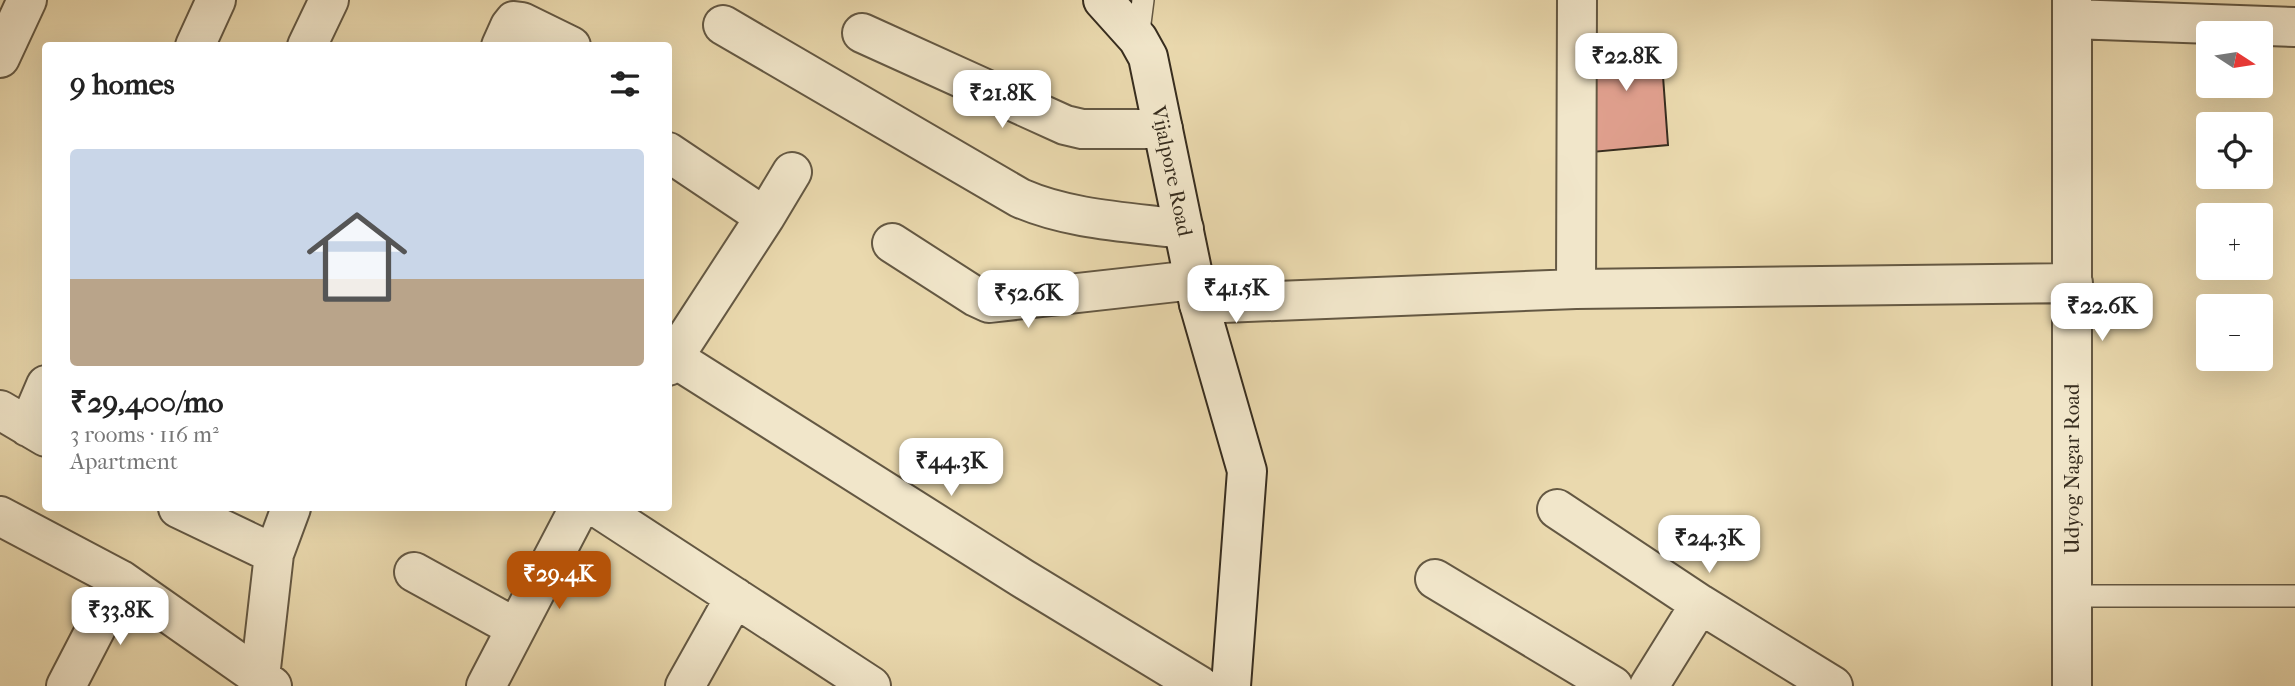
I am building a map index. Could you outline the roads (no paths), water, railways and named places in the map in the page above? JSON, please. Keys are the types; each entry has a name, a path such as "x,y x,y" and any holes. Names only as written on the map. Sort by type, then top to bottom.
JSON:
{"street":[{"path":"197,42 216,0"},
{"path":"309,42 329,0"},
{"name":"Vijalpore Road","path":"1103,0 1138,39 1148,57 1196,292 1247,471 1231,686"},
{"path":"1576,289 1577,0"},
{"path":"0,58 16,6"},
{"path":"2072,10 2295,27"},
{"name":"Udyog Nagar Road","path":"2072,10 2072,686"},
{"path":"503,42 514,21 522,22 563,42"},
{"path":"723,25 1030,202 1066,213 1184,229"},
{"path":"862,33 1065,125 1082,129 1163,129"},
{"path":"672,155 765,218"},
{"path":"672,360 792,172"},
{"path":"892,243 976,298 989,303 1196,292 2073,283"},
{"path":"672,363 1200,686"},
{"path":"24,425 42,393"},
{"path":"1557,509 1700,604 1833,686"},
{"path":"184,511 274,554"},
{"path":"266,682 274,554 291,511"},
{"path":"486,686 577,511"},
{"path":"603,511 871,686"},
{"path":"4,527 121,580 266,682"},
{"path":"414,572 516,628"},
{"path":"1435,579 1613,686"},
{"path":"66,686 121,580"},
{"path":"685,686 735,597"},
{"path":"1649,686 1700,604"}],"lane":[{"path":"1138,39 1143,0"},
{"path":"2072,596 2295,596"}]}
